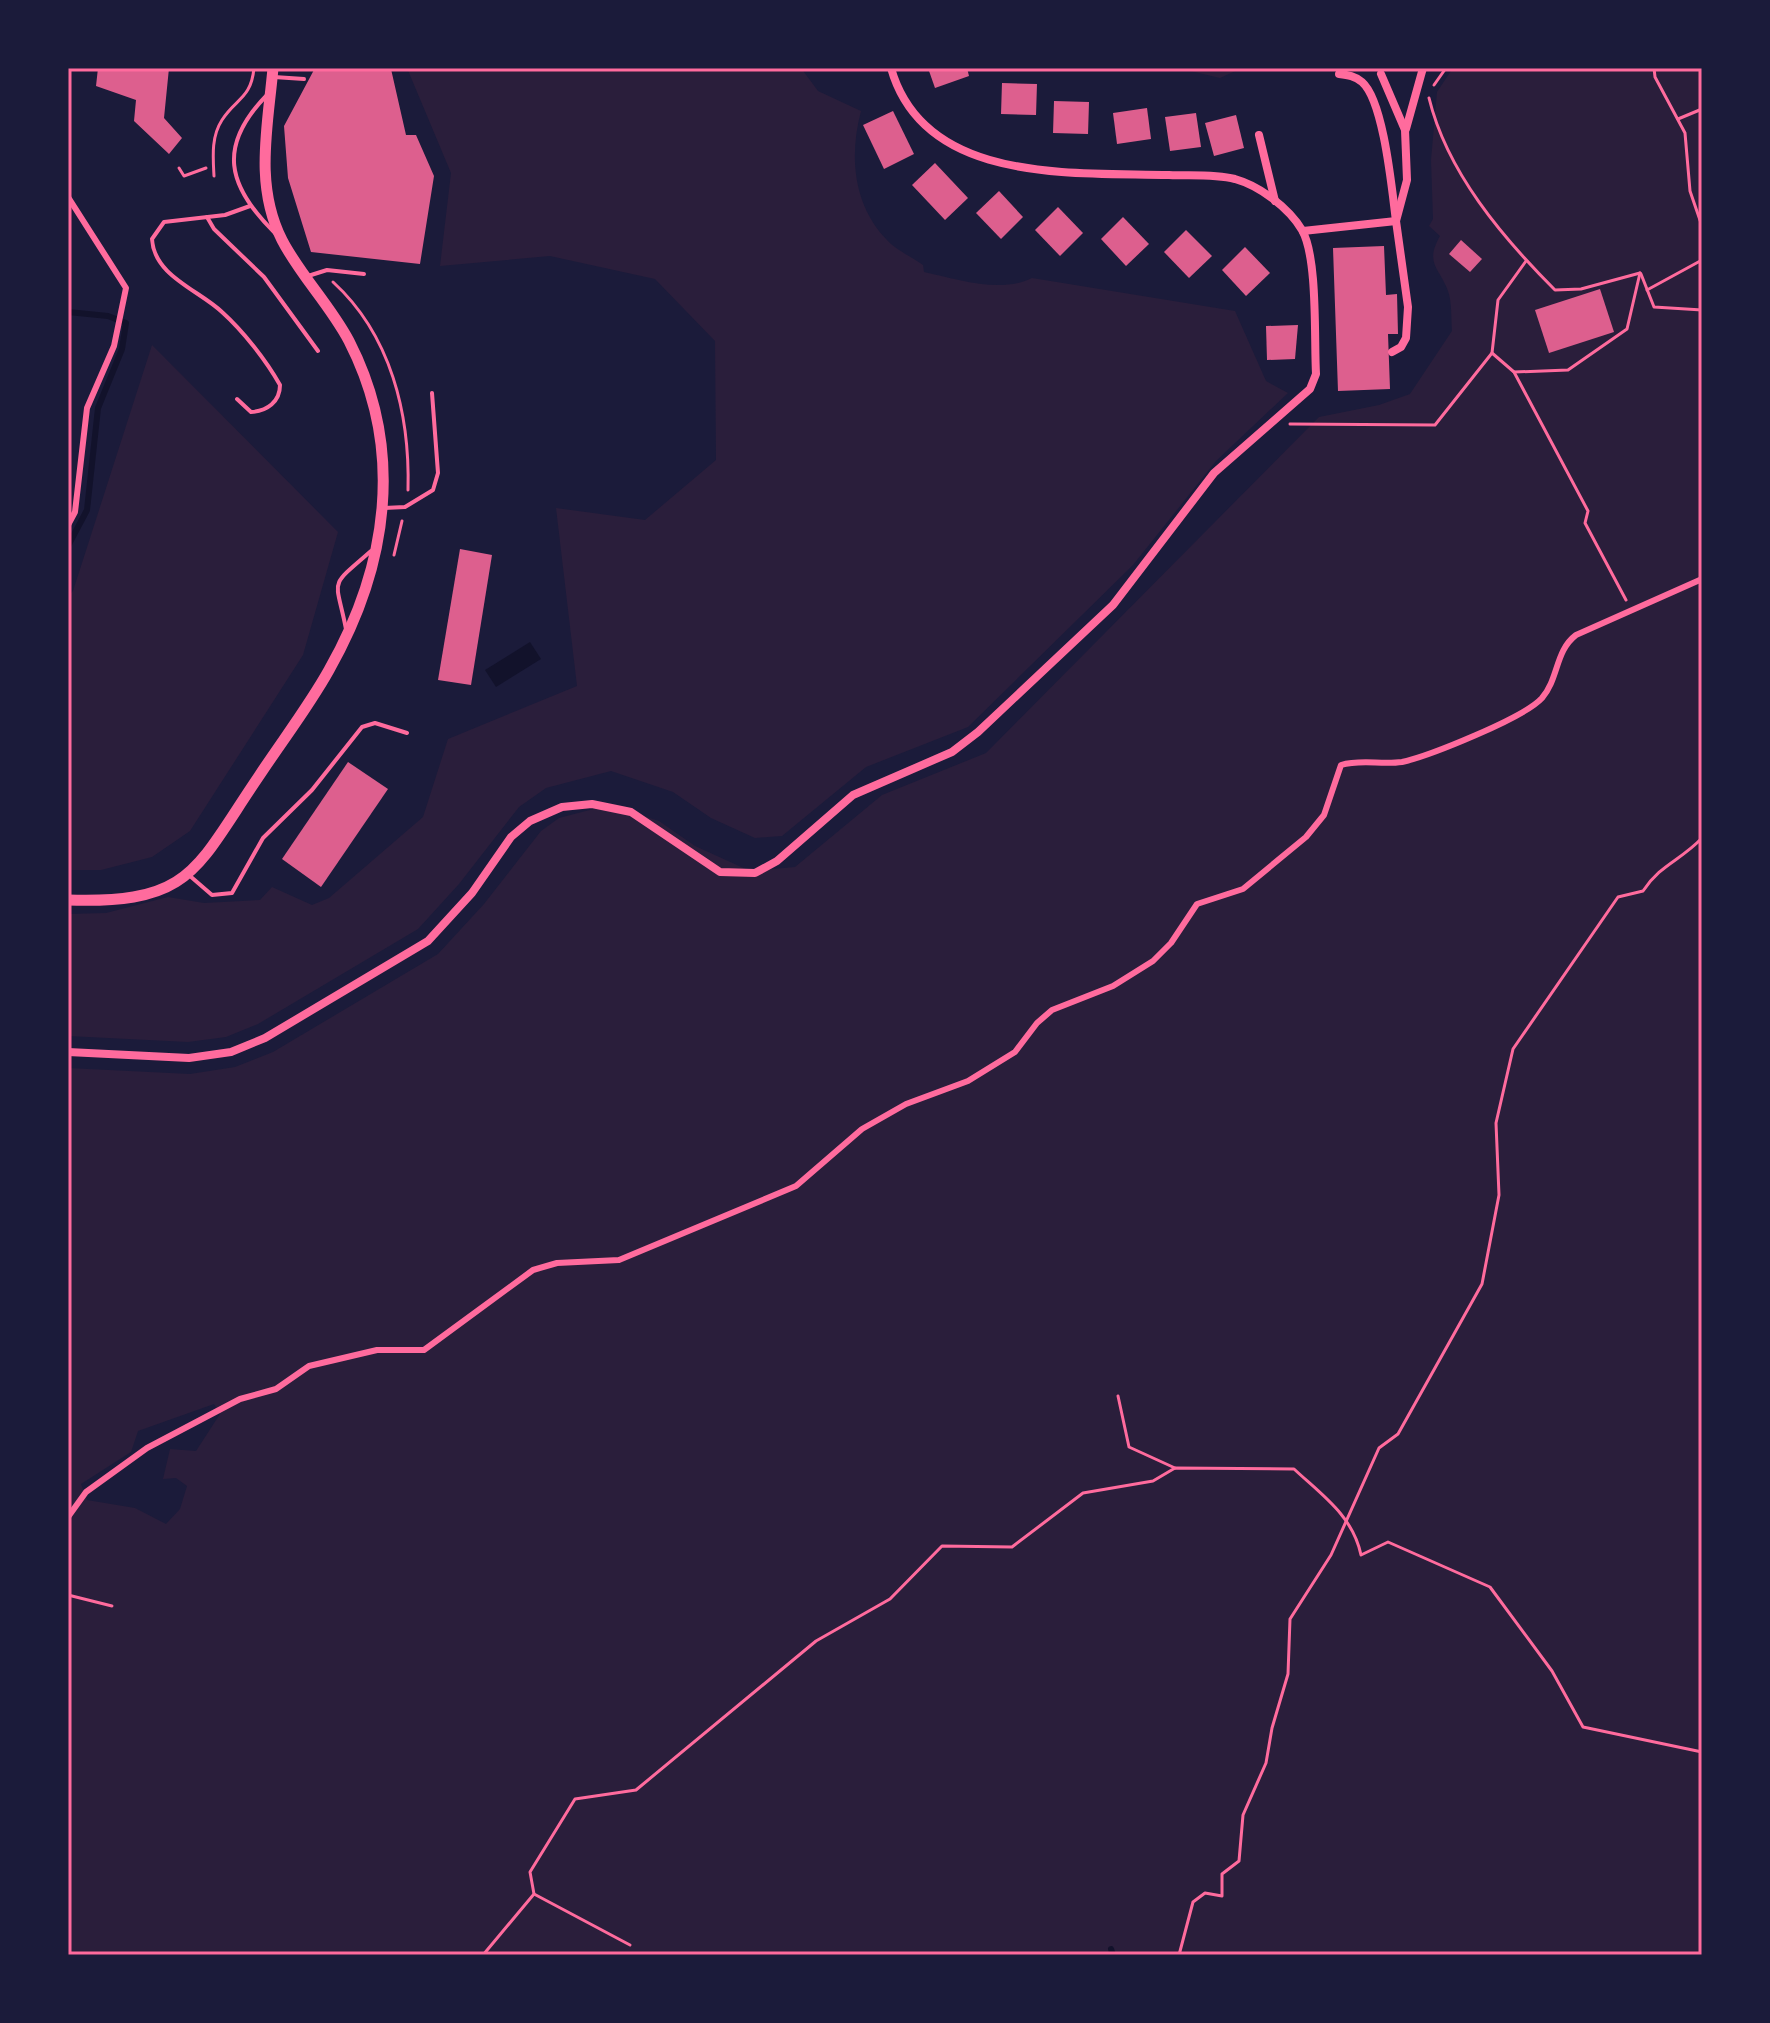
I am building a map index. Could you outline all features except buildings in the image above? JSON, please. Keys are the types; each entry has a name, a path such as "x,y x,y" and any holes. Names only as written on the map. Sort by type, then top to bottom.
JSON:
{"main road":[{"path":"68,900 144,897 166,890 188,874 206,854 330,669 377,557 384,508 383,462 373,402 350,343 282,241 264,174 263,149 272,72"}],"street":[{"path":"68,1052 189,1058 231,1052 265,1038 428,941 472,893 511,837 530,821 562,807 592,804 631,812 720,872 745,875 766,867 853,795 952,752 978,732 1113,605 1214,473 1310,389 1316,374 1310,257 1303,231 1276,201 1255,187 1222,176 1046,171 991,161 940,140 916,114 891,68"},
{"path":"1396,221 1407,180 1405,130 1423,68"},
{"path":"1339,74 1352,76 1365,84 1387,151 1408,323 1401,347 1392,352"},
{"path":"1381,74 1405,130"},
{"path":"1259,135 1276,201"},
{"path":"68,197 126,288 114,346 87,408 75,512 68,525"},
{"path":"1303,231 1396,221"},
{"path":"68,1517 86,1492 147,1448 240,1399 276,1389 309,1366 377,1350 424,1350 533,1270 557,1263 619,1260 796,1186 862,1129 906,1104 968,1081 1015,1052 1037,1023 1052,1010 1113,986 1157,958 1197,904 1243,889 1312,831 1324,815 1341,765 1354,761 1399,762 1449,748 1540,700 1553,681 1563,645 1607,619 1702,579"}],"lane":[{"path":"272,72 304,79"},
{"path":"271,92 248,118 234,144 233,168 250,206 282,241"},
{"path":"237,399 251,412 261,411 274,403 280,385 223,312 170,274 153,249 156,230 164,222 207,217 250,206"},
{"path":"207,217 214,229 264,277 318,351"},
{"path":"308,276 327,270 364,274"},
{"path":"384,508 405,507 433,490 438,473 432,393"},
{"path":"347,632 336,600 336,588 349,567 379,543"},
{"path":"188,874 197,886 212,895 232,893 263,838 312,790 362,727 375,723 407,733"}],"path":[{"path":"214,176 214,140 218,127 246,95 252,85 254,68"},
{"path":"1446,68 1428,94 1436,126 1478,201 1526,261 1555,290 1581,289 1640,273"},
{"path":"1654,68 1655,77 1685,133 1690,191 1702,226"},
{"path":"1678,119 1702,109"},
{"path":"179,168 184,176 206,168"},
{"path":"1647,290 1702,260"},
{"path":"1267,424 1435,425 1492,353 1498,300 1526,261"},
{"path":"1640,273 1654,307 1702,310"},
{"path":"1514,372 1568,370 1627,329 1640,273"},
{"path":"1492,353 1514,372 1588,511 1585,523 1632,610"},
{"path":"1179,1955 1193,1902 1205,1893 1222,1896 1222,1874 1239,1861 1243,1815 1266,1763 1272,1728 1288,1674 1290,1619 1331,1555 1379,1448 1398,1434 1482,1284 1499,1195 1496,1123 1513,1049 1618,897 1643,891 1657,870 1683,858 1702,838"},
{"path":"1118,1396 1129,1447 1175,1468 1294,1469 1348,1520 1357,1534 1361,1555 1388,1542 1490,1587 1552,1671 1583,1727 1702,1752"},
{"path":"534,1894 530,1872 575,1799 636,1790 816,1641 890,1599 942,1546 1012,1547 1083,1493 1153,1481 1175,1468"},
{"path":"68,1595 112,1606"},
{"path":"534,1894 630,1945"},
{"path":"483,1955 534,1894"}],"shaded area":[{"path":"407,68 801,68 818,91 861,111 855,162 861,196 867,211 887,240 923,265 924,272 992,285 1020,283 1032,278 1235,311 1266,381 1288,393 1216,461 1133,565 968,727 866,767 782,836 755,838 711,818 673,792 611,771 546,788 519,807 459,884 418,929 258,1024 226,1037 188,1042 68,1036 68,914 106,913 168,897 204,903 260,900 272,887 312,905 329,898 423,817 448,739 577,686 556,508 645,520 716,460 715,341 655,279 550,256 440,266 451,173"},
{"path":"1178,68 1242,68 1220,78"},
{"path":"1453,68 1702,68 1702,1955 68,1955 68,1068 190,1074 235,1067 273,1052 438,954 484,904 541,831 559,818 609,805 659,821 695,846 750,871 795,867 882,795 986,753 1319,417 1379,405 1410,394 1452,331 1449,295 1433,260 1440,236 1429,226 1433,219 1431,160 1437,92","holes":["214,1404 220,1414 196,1451 170,1449 163,1479 176,1478 187,1486 180,1509 166,1524 135,1508 87,1500 81,1484 131,1452 138,1431"]},
{"path":"152,345 338,532 303,655 190,831 152,857 101,870 68,870 68,596 73,591"},
{"path":"530,642 541,659 496,687 485,670"}],"waterway":[{"path":"68,312 108,316 126,323 122,349 98,408 87,510 68,546"},
{"path":"1111,1949 1113,1955"}]}
